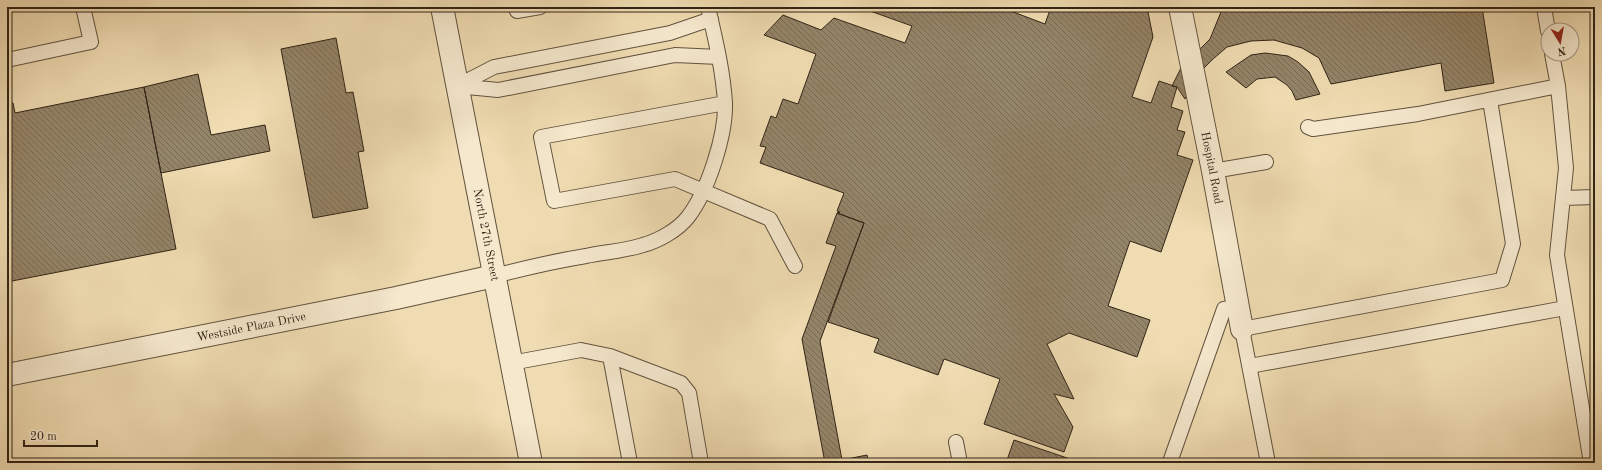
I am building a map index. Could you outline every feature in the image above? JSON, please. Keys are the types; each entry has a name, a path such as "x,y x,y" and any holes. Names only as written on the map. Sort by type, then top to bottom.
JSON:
{"street":[{"name":"North 27th Street","path":"442,7 531,463"},
{"name":"Hospital Road","path":"1180,7 1213,171 1242,329"},
{"name":"Westside Plaza Drive","path":"7,375 396,298 494,276"}],"lane":[{"path":"7,60 91,42 83,7"},
{"path":"516,7 517,11 540,7"},
{"path":"1544,7 1546,22"},
{"path":"457,86 494,67 670,33 710,13 719,57 725,104 724,128 716,159 702,192 688,217 666,235 643,245 540,264 494,276"},
{"path":"457,86 498,90 675,55 719,57"},
{"path":"1554,62 1558,86 1566,168 1557,255 1591,463"},
{"path":"1308,127 1312,129 1320,128 1490,100 1558,86"},
{"path":"1268,463 1242,329 1502,280 1513,244 1490,100"},
{"path":"725,104 541,137 554,201 675,179 702,192 770,219 794,266"},
{"path":"1213,171 1266,162"},
{"path":"1563,198 1595,197"},
{"path":"1170,462 1224,309 1237,307"},
{"path":"1250,366 1565,308"},
{"path":"511,363 581,350 610,356 681,383 689,393 702,463"},
{"path":"610,356 630,463"},
{"path":"956,442 960,463"}],"building":[{"path":"859,7 1000,7 1045,24 1051,7 1147,7 1153,37 1132,97 1151,103 1159,81 1177,87 1171,107 1183,111 1177,130 1185,132 1177,155 1193,160 1161,252 1130,241 1108,306 1150,320 1137,357 1069,333 1047,344 1074,399 1054,394 1073,427 1064,452 984,424 1000,379 944,359 938,375 874,352 879,339 828,322 864,223 837,213 840,212 837,211 844,193 760,163 766,147 760,146 771,116 776,118 783,99 798,104 816,54 764,35 783,15 821,30 834,18 905,43 912,26"},
{"path":"1223,7 1482,7 1494,83 1445,91 1441,63 1331,84 1319,58 1302,48 1274,40 1251,41 1227,47 1213,59 1199,73 1185,99 1177,87 1172,86 1181,68 1210,39"},
{"path":"336,38 346,93 353,92 364,151 358,152 368,208 313,218 281,49"},
{"path":"1265,53 1288,56 1298,62 1309,72 1320,94 1296,100 1292,91 1287,85 1275,77 1257,79 1246,88 1226,72 1251,55"},
{"path":"198,74 211,135 265,125 270,151 161,173 144,87"},
{"path":"144,87 176,249 7,282 7,104 13,103 15,113"},
{"path":"837,213 864,223 820,341 842,460 825,463 802,339 836,246 826,243"},
{"path":"1014,440 1076,461 1075,463 1006,463"},
{"path":"867,455 869,463 828,463 842,460"}]}
